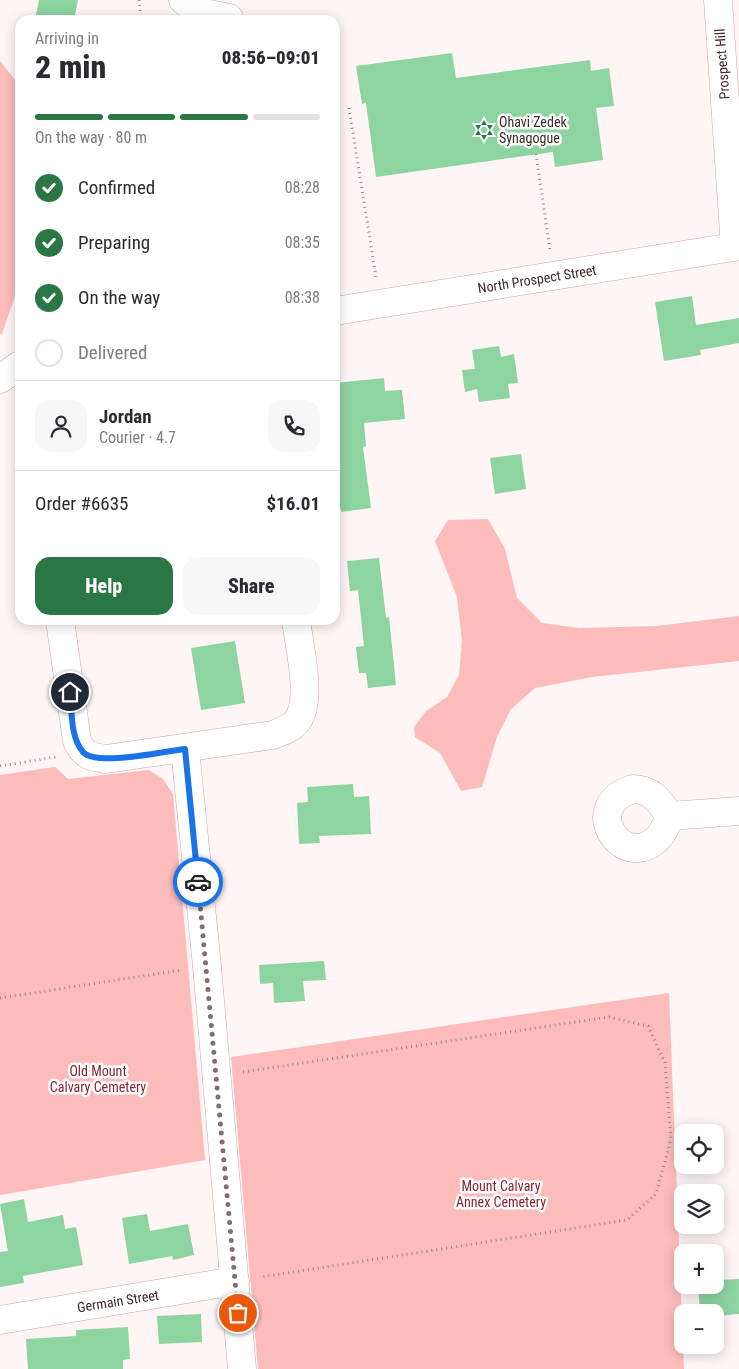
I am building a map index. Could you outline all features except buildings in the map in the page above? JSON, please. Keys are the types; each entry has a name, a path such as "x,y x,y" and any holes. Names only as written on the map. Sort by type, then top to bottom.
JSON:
{"street":[{"path":"183,0 204,12 230,13"},
{"name":"Prospect Hill","path":"718,0 737,246"},
{"name":"North Prospect Street","path":"340,310 737,246"},
{"path":"0,366 15,364"},
{"path":"0,379 15,368"},
{"path":"61,625 77,741 83,752 92,758 106,759 185,749 273,734 290,729 298,721 304,706 297,625"},
{"path":"185,749 207,966 242,1369"},
{"path":"670,816 739,811"},
{"name":"Germain Street","path":"0,1320 235,1281"}],"path":[{"path":"139,0 140,15"},
{"path":"349,108 376,278"},
{"path":"536,154 550,251"},
{"path":"0,766 83,752"},
{"path":"0,998 207,966"},
{"path":"217,1076 608,1017 648,1026 665,1063 666,1073 671,1139 656,1194 627,1220 235,1281"}],"green space":[{"path":"0,61 15,80 15,296 2,334 0,334"},
{"path":"488,519 505,549 517,598 542,623 579,628 657,626 739,616 739,661 592,677 535,688 511,709 497,737 482,787 461,791 440,753 415,737 414,727 426,711 447,697 459,675 462,641 457,597 435,541 448,520"},
{"name":"Old Mount Calvary Cemetery","path":"55,767 68,779 149,770 163,779 173,794 205,1160 0,1195 0,775"},
{"name":"Mount Calvary Annex Cemetery","path":"669,993 674,1124 674,1174 676,1174 677,1184 674,1184 674,1234 679,1234 679,1244 674,1244 674,1294 681,1294 681,1304 674,1304 674,1354 683,1354 684,1369 258,1369 231,1057"}],"way so far":[{"path":"198,882 209,983 238,1313"}],"place":[{"name":"Ohavi Zedek Synagogue","path":"484,130"}],"route":[{"path":"70,692 77,741 83,752 92,758 106,759 185,749 198,882"}]}
